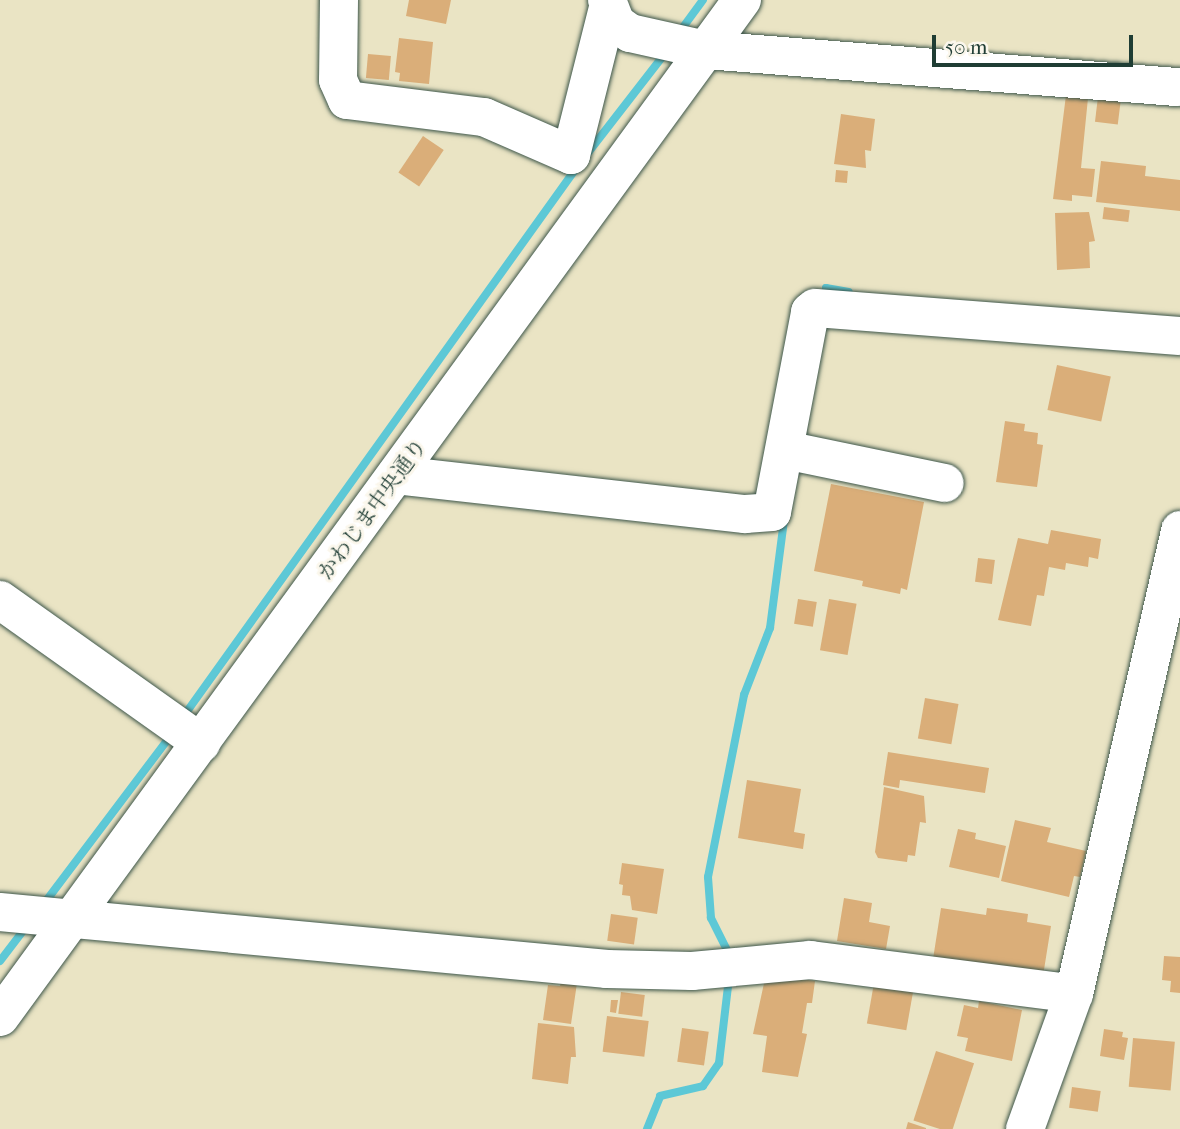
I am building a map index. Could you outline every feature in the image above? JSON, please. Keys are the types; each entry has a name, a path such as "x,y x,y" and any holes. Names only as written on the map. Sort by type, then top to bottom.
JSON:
{"street":[{"path":"339,0 338,80 347,100 484,117 571,155 608,4"},
{"name":"かわじま中央通り","path":"0,1017 396,475 683,45 742,0"},
{"path":"608,4 616,23 630,33 683,45 1180,87"},
{"path":"396,475 744,514 772,512 810,312 815,308 1180,336"},
{"path":"785,450 945,483"},
{"path":"1025,1129 1074,994 1180,530"},
{"path":"0,600 201,743"},
{"path":"0,912 607,969 692,971 810,960 1074,994"}],"building":[{"path":"409,0 451,0 446,24 406,16"},
{"path":"399,38 433,42 429,84 399,81 400,73 395,72"},
{"path":"368,54 391,56 389,80 366,78"},
{"path":"1066,95 1088,98 1081,168 1095,169 1092,197 1072,195 1072,201 1053,199"},
{"path":"1098,97 1121,100 1118,125 1095,122"},
{"path":"841,114 875,119 871,151 865,150 866,168 834,164"},
{"path":"423,136 444,150 419,186 398,172"},
{"path":"1101,161 1146,166 1145,176 1180,180 1180,211 1096,202"},
{"path":"836,170 848,171 847,183 835,182"},
{"path":"1104,207 1130,210 1128,222 1103,219"},
{"path":"1089,212 1095,241 1089,242 1090,268 1057,270 1055,213"},
{"path":"1057,365 1111,376 1101,421 1047,410"},
{"path":"1005,421 1025,424 1024,431 1038,433 1037,444 1043,445 1037,487 996,482"},
{"path":"831,484 924,502 907,590 901,588 900,594 862,586 863,581 814,571"},
{"path":"1051,530 1101,539 1098,559 1089,557 1088,567 1066,563 1065,570 1049,567 1044,596 1037,595 1031,626 998,620 1018,538 1048,544"},
{"path":"978,558 995,560 992,584 975,582"},
{"path":"798,599 817,602 813,627 794,624"},
{"path":"829,599 857,604 848,655 820,650"},
{"path":"925,698 958,704 951,744 918,738"},
{"path":"888,752 989,768 985,793 900,780 899,788 883,785"},
{"path":"747,780 801,789 794,832 805,834 803,849 738,838"},
{"path":"884,787 924,796 926,823 920,822 915,856 908,855 907,862 878,858 875,852"},
{"path":"1015,820 1051,828 1047,842 1086,851 1080,877 1074,876 1069,897 1001,881"},
{"path":"958,829 976,833 975,839 1006,846 999,878 949,867"},
{"path":"622,863 664,869 657,914 632,910 630,896 622,895 623,885 619,884"},
{"path":"844,898 872,903 869,922 890,926 886,949 837,941"},
{"path":"941,908 986,915 987,908 1028,914 1027,922 1051,926 1043,976 933,959"},
{"path":"611,914 638,918 634,944 607,941"},
{"path":"1164,956 1180,957 1180,993 1170,992 1171,981 1162,980"},
{"path":"766,974 815,981 812,1003 807,1003 802,1033 807,1034 798,1077 762,1072 767,1036 753,1034"},
{"path":"561,981 577,983 571,1024 543,1020 548,985 560,986"},
{"path":"874,983 913,990 906,1030 867,1023"},
{"path":"621,992 645,995 642,1017 618,1014"},
{"path":"611,1000 618,1000 616,1013 610,1012"},
{"path":"979,1001 1022,1010 1012,1061 965,1051 968,1038 957,1036 964,1005 978,1008"},
{"path":"607,1016 649,1021 644,1057 603,1052"},
{"path":"538,1023 574,1027 576,1057 571,1057 568,1084 532,1079"},
{"path":"682,1028 709,1032 704,1065 677,1062"},
{"path":"1104,1029 1123,1032 1122,1037 1128,1038 1124,1060 1100,1056"},
{"path":"1133,1038 1175,1042 1171,1090 1129,1087"},
{"path":"936,1051 974,1063 953,1129 940,1129 913,1120"},
{"path":"1072,1087 1101,1091 1098,1112 1069,1108"},
{"path":"908,1122 926,1128 926,1129 906,1129"}],"waterway":[{"path":"678,34 703,0"},
{"path":"587,154 667,51"},
{"path":"183,717 577,167"},
{"path":"825,297 826,288 849,292"},
{"path":"731,958 711,918 708,877 744,695 770,628 784,520"},
{"path":"43,905 172,734"},
{"path":"0,961 26,927"},
{"path":"647,1129 660,1096 703,1086 719,1063 729,978"}]}
